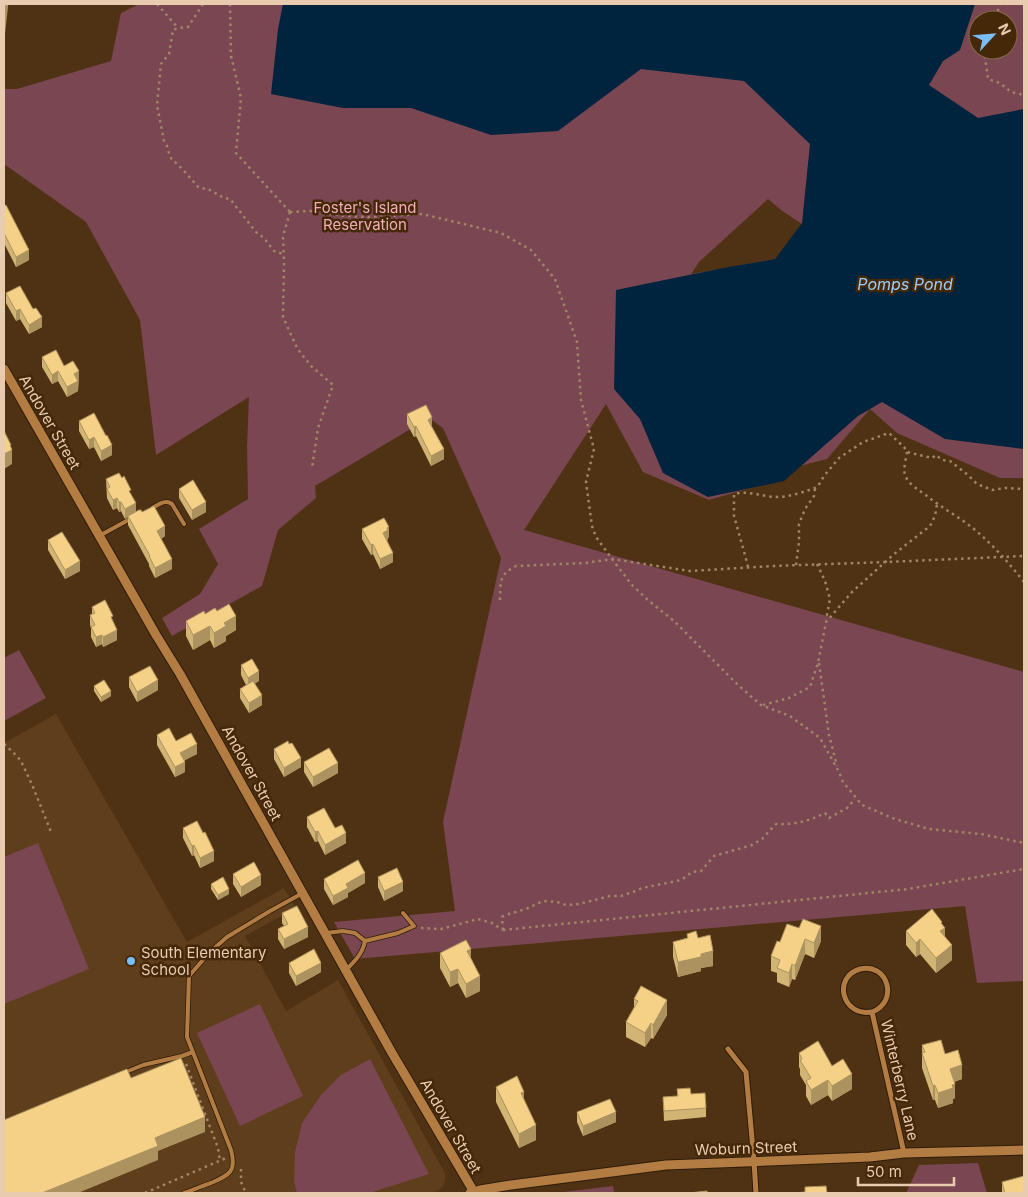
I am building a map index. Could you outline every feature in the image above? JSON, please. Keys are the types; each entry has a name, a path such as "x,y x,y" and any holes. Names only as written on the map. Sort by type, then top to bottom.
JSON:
{"street":[{"name":"Andover Street","path":"4,369 180,674 472,1193"},
{"name":"Winterberry Lane","path":"864,968 873,970 881,975 886,982 888,992 886,1001 880,1008 872,1012 862,1012 853,1009 844,997 845,982 851,974 864,968"},
{"name":"Winterberry Lane","path":"872,1012 904,1153"},
{"path":"728,1049 746,1072 756,1193"},
{"name":"Woburn Street","path":"472,1193 511,1185 666,1165 870,1157 904,1153 1024,1150"}],"lane":[{"path":"143,513 169,502 184,524"},
{"path":"99,536 134,517"},
{"path":"184,1193 228,1176 234,1161 187,1037 189,976 210,952 227,937 303,893"},
{"path":"365,941 398,933 414,926 403,914"},
{"path":"326,933 343,931 355,933 365,941"},
{"path":"346,970 361,954 365,941"},
{"path":"124,1073 143,1065 193,1052"}],"path":[{"path":"157,4 178,28"},
{"path":"203,4 188,28 173,30 169,54 161,64 157,105 164,142 170,157 199,188 208,189 224,198 230,199 274,251 284,254"},
{"path":"230,4 231,56 241,98 236,153 290,212"},
{"path":"985,60 988,79 1000,83 1011,92 1024,94"},
{"path":"290,212 310,211 370,217 422,214 501,233 531,250 555,279 577,342 582,400 594,449 586,482 592,526 596,537 632,585 674,621 738,685 761,705 790,716 820,738 838,770"},
{"path":"290,212 283,236 283,317 297,348 311,366 333,385 318,428 312,468"},
{"path":"748,567 734,516 734,494 744,492 776,497 815,488 839,458 874,437 889,433 908,452 932,458 936,455 942,460 950,461 977,484 992,490 1005,488 1024,489"},
{"path":"908,452 904,470 905,476 936,504 975,530 1004,557 1024,582"},
{"path":"796,565 799,524 804,509 814,496 815,488"},
{"path":"826,622 852,592 930,526 935,516 936,504"},
{"path":"500,600 502,578 507,570 516,566 586,563 612,559 690,571 1024,556"},
{"path":"761,705 789,698 810,687 819,660 830,599 825,581 817,564"},
{"path":"819,660 829,735 838,770 842,782 862,805 895,819 929,829 980,834 1024,843"},
{"path":"4,744 21,762 51,832"},
{"path":"503,930 502,917 543,902 578,904 610,896 621,896 642,888 677,881 692,872 701,870 714,856 752,845 762,839 776,824 787,825 808,821 825,814 829,818 847,808 856,799"},
{"path":"412,927 441,929 478,919 492,923 503,930 908,889 1024,869"},
{"path":"182,1056 218,1148 220,1161"},
{"path":"144,1193 233,1155"}],"shaded area":[{"name":"South Elementary School","path":"56,714 187,942 284,888 296,908 245,936 286,1011 338,980 445,1173 443,1186 439,1190 429,1193 4,1193 4,743"}],"green space":[{"name":"Foster's Island Reservation","path":"139,4 1024,4 1024,478 1000,478 897,433 870,409 827,459 800,466 757,486 709,500 643,472 606,404 524,530 1024,672 1024,981 977,983 965,906 355,959 334,922 455,911 443,822 501,558 443,428 429,418 315,486 316,498 278,530 262,586 172,636 162,618 200,594 218,564 199,529 248,499 247,447 249,397 156,455 140,320 86,222 4,164 4,89 17,89 111,61 121,13","holes":["768,199 802,224 775,259 691,274 699,262"]},
{"path":"19,650 46,698 4,721 4,658"},
{"path":"38,843 89,969 4,1004 4,857"},
{"path":"260,1004 303,1096 240,1126 197,1033"},
{"path":"370,1059 429,1174 370,1193 297,1193 294,1182 295,1152 302,1123 321,1095 341,1075"},
{"path":"978,1163 987,1193 906,1193 919,1165"},
{"path":"613,1186 614,1193 555,1193"}],"water":[{"name":"Pomps Pond","path":"283,4 975,4 973,10 968,10 968,25 960,50 943,61 929,85 978,118 1024,109 1024,449 945,439 882,402 858,416 784,481 708,497 663,473 640,419 614,389 616,290 775,259 802,223 810,144 744,81 641,69 558,131 491,135 411,108 343,108 271,94 278,29"}],"building":[{"path":"4,4 6,4 4,23"},
{"path":"6,205 29,250 16,257 4,233 4,206"},
{"path":"20,286 33,309 36,308 42,317 29,325 20,309 16,311 6,293"},
{"path":"56,350 64,366 73,361 79,371 74,374 78,381 67,387 58,371 52,375 42,357"},
{"path":"426,405 432,417 428,420 444,449 431,456 416,426 414,427 407,414"},
{"path":"94,413 112,445 101,451 94,437 89,440 79,421"},
{"path":"4,431 12,450 4,454"},
{"path":"119,473 122,478 124,476 131,490 129,491 136,503 125,509 117,498 113,500 107,489 110,487 106,479"},
{"path":"193,480 206,502 192,510 179,489"},
{"path":"154,506 165,526 157,531 172,559 155,568 128,516 139,510 142,512"},
{"path":"384,518 389,527 383,533 393,553 380,559 373,544 371,545 362,529"},
{"path":"62,532 80,561 65,570 48,540"},
{"path":"105,600 117,630 103,637 102,635 96,637 91,627 95,625 90,615 95,613 92,607"},
{"path":"229,604 236,616 224,623 226,626 214,633 210,626 193,635 186,621 204,611 205,614 215,608 217,611"},
{"path":"252,659 259,671 248,678 241,665"},
{"path":"150,666 158,680 137,692 129,677"},
{"path":"104,680 111,691 101,697 94,686"},
{"path":"253,681 262,695 249,703 240,689"},
{"path":"169,728 176,741 191,733 197,744 180,753 185,762 175,767 157,735"},
{"path":"288,741 289,744 292,743 301,758 284,768 274,749"},
{"path":"329,748 338,763 313,777 304,762"},
{"path":"324,808 335,828 342,825 346,833 325,845 318,831 315,832 307,817"},
{"path":"197,821 203,833 205,832 214,851 200,858 183,828"},
{"path":"358,860 365,873 346,884 348,888 333,896 324,879"},
{"path":"254,862 261,875 241,887 233,874"},
{"path":"397,868 403,882 384,891 378,877"},
{"path":"223,877 229,889 218,895 211,884"},
{"path":"297,906 308,927 284,939 278,929 288,924 282,913"},
{"path":"932,909 945,928 940,931 952,945 936,958 920,939 916,943 906,931"},
{"path":"803,919 821,926 814,943 805,939 795,966 792,964 789,973 777,968 780,960 771,956 777,941 780,942 787,924 799,928"},
{"path":"696,931 698,938 710,935 713,951 701,954 701,957 678,962 673,942 688,938 687,934"},
{"path":"466,940 471,949 467,951 480,976 466,984 458,969 450,972 440,953"},
{"path":"314,949 321,963 296,976 289,963"},
{"path":"641,986 667,1000 653,1025 651,1023 645,1033 626,1022 638,1001 634,999"},
{"path":"941,1040 945,1054 958,1050 962,1065 950,1069 955,1084 952,1085 953,1088 938,1093 935,1085 933,1086 922,1053 925,1052 922,1045"},
{"path":"818,1041 832,1066 843,1059 852,1074 832,1086 828,1080 811,1090 806,1081 811,1078 800,1060 802,1059 799,1053"},
{"path":"181,1058 205,1117 155,1138 158,1146 42,1193 4,1193 4,1120 127,1069 131,1078"},
{"path":"517,1076 524,1092 521,1093 536,1125 519,1134 496,1087"},
{"path":"690,1088 691,1094 705,1093 706,1108 664,1111 663,1097 678,1096 677,1089"},
{"path":"610,1099 616,1112 583,1126 577,1112"},
{"path":"1024,1176 1024,1193 1005,1193 1002,1182"},
{"path":"826,1186 827,1193 794,1193 805,1192 805,1187"},
{"path":"707,1191 707,1193 689,1193"}],"place":[{"name":"South Elementary School","path":"131,961"}]}
